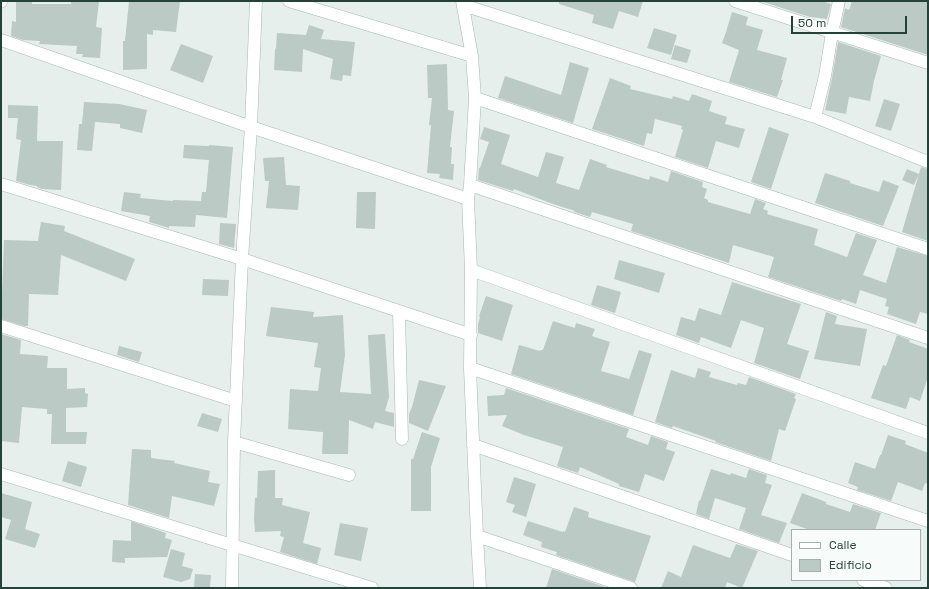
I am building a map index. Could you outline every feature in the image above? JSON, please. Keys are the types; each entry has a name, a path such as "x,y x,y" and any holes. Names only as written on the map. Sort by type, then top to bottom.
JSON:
{"street":[{"path":"232,588 234,442 242,259 251,127 256,1"},
{"path":"289,1 472,56"},
{"path":"735,1 928,63"},
{"path":"815,117 840,1"},
{"path":"480,588 470,368 471,270 468,199 474,98 472,56 462,3 815,117 928,162"},
{"path":"1,40 251,127 468,199"},
{"path":"474,98 928,249"},
{"path":"1,184 242,259 471,335"},
{"path":"470,185 928,338"},
{"path":"471,270 928,433"},
{"path":"399,312 402,438"},
{"path":"1,326 236,401"},
{"path":"470,368 928,521"},
{"path":"234,442 349,475"},
{"path":"473,445 791,556"},
{"path":"1,474 372,588"},
{"path":"477,536 632,588"},
{"path":"865,581 886,588"}],"building":[{"path":"16,1 32,1 32,4 71,4 71,1 99,1 96,27 102,28 100,58 82,57 83,54 76,54 77,46 39,44 40,41 23,40 11,36 12,21 16,22"},
{"path":"129,1 180,1 176,32 153,30 153,35 147,34 147,69 123,70 123,41 125,41"},
{"path":"559,1 643,1 638,17 619,11 613,29 592,23 594,15 559,4"},
{"path":"760,1 821,1 831,4 827,19 810,17"},
{"path":"852,1 928,1 928,55 841,27 845,8 849,10"},
{"path":"732,12 748,17 746,25 763,30 757,50 787,58 781,80 783,80 777,97 729,82 739,50 722,43"},
{"path":"309,25 324,30 321,39 355,42 351,76 343,75 342,81 330,79 333,59 303,49 302,72 274,70 277,33 306,35"},
{"path":"654,28 677,35 671,55 647,48"},
{"path":"838,42 881,56 870,101 849,97 846,114 825,110"},
{"path":"181,44 213,56 203,83 170,70"},
{"path":"675,45 691,50 687,63 671,59"},
{"path":"570,62 589,68 573,123 498,98 505,76 561,95"},
{"path":"447,64 448,110 454,111 450,147 452,147 451,164 454,164 453,180 439,178 440,174 427,173 432,98 428,98 427,65"},
{"path":"610,78 631,86 630,89 672,99 673,96 689,101 692,94 712,101 709,111 727,117 725,124 745,129 739,148 716,141 708,168 675,157 683,130 681,129 682,126 655,119 652,134 647,133 644,146 592,129"},
{"path":"884,99 900,104 891,131 875,126"},
{"path":"84,102 119,104 147,110 142,133 120,128 120,124 95,122 92,151 77,150 79,124 82,124"},
{"path":"8,105 38,106 37,141 63,141 61,190 42,189 37,186 16,181 21,140 16,139 18,118 8,118"},
{"path":"484,127 510,135 501,164 538,177 546,152 564,157 556,183 579,190 590,159 607,165 606,167 649,180 650,176 668,182 671,171 703,182 702,187 707,189 704,198 708,200 708,202 750,214 755,199 766,203 763,209 768,211 767,214 818,229 814,245 847,257 856,233 877,240 863,275 886,283 897,247 928,256 928,314 920,312 916,324 887,314 889,307 885,306 887,299 860,290 856,304 842,299 841,301 768,277 774,257 733,245 729,263 631,231 633,224 592,212 590,217 514,189 513,191 478,180 479,168 489,142 480,139"},
{"path":"769,127 789,134 771,189 751,182"},
{"path":"184,145 233,147 227,218 196,215 195,227 169,226 169,228 149,222 150,216 121,211 124,192 141,194 140,198 173,201 201,201 202,192 206,192 209,160 183,158"},
{"path":"284,157 286,185 300,186 298,210 266,208 269,181 265,181 263,158"},
{"path":"921,167 928,169 928,241 902,232"},
{"path":"907,169 919,174 914,185 902,180"},
{"path":"825,173 879,192 883,180 899,186 883,226 815,203"},
{"path":"357,192 376,192 375,229 356,228"},
{"path":"41,222 65,226 64,231 135,259 126,281 61,255 58,295 29,294 28,326 24,326 1,319 4,240 38,241"},
{"path":"220,223 236,224 234,248 219,244"},
{"path":"619,260 665,273 659,293 614,279"},
{"path":"203,279 229,280 228,296 202,295"},
{"path":"732,282 801,304 787,344 809,351 800,379 754,363 764,328 741,320 731,348 701,337 699,343 676,335 681,317 695,321 699,308 721,315"},
{"path":"597,285 621,292 615,313 591,305"},
{"path":"486,296 513,305 502,341 478,333 479,316"},
{"path":"271,307 314,312 313,317 343,315 345,355 340,392 371,394 368,335 385,334 389,397 385,411 394,413 394,427 375,422 373,429 349,420 348,454 322,454 323,432 288,429 290,389 318,391 321,368 314,367 318,343 266,336"},
{"path":"826,312 837,316 835,324 867,329 860,366 814,359"},
{"path":"553,321 575,328 576,323 595,329 592,336 610,342 601,371 629,379 639,350 652,354 633,415 511,374 519,345 540,351 543,350"},
{"path":"1,334 21,340 20,354 48,356 47,368 67,368 67,389 85,388 85,393 88,394 87,407 66,408 66,432 87,432 86,444 51,444 52,414 47,414 47,409 22,407 19,443 1,441"},
{"path":"897,335 910,340 909,342 928,349 928,377 920,401 910,397 906,409 871,398 883,365 886,366"},
{"path":"119,346 142,352 139,362 117,355"},
{"path":"698,368 711,372 709,377 737,385 738,383 746,385 749,377 796,394 794,398 796,399 785,431 779,429 771,461 673,426 672,428 655,422 671,370 695,378"},
{"path":"419,380 446,386 428,431 409,423 409,414"},
{"path":"506,388 629,429 626,437 648,445 651,436 668,442 666,449 675,452 664,481 645,474 639,492 619,486 619,484 580,467 578,473 557,466 563,447 524,435 502,426 507,415 488,416 487,396 504,395"},
{"path":"202,413 222,419 218,432 197,426"},
{"path":"422,432 440,438 431,467 431,511 411,511 411,459 413,459"},
{"path":"888,435 906,441 905,444 928,453 928,484 925,483 922,491 898,482 891,501 857,490 858,487 848,483 855,462 875,469"},
{"path":"132,449 151,450 151,458 175,461 174,463 210,471 208,482 220,484 214,506 172,496 169,518 128,505"},
{"path":"68,461 87,467 81,487 62,481"},
{"path":"711,469 746,478 749,469 767,475 765,483 772,485 761,515 787,523 779,543 739,529 746,508 715,498 709,519 696,514 699,500 700,501"},
{"path":"275,470 275,498 283,498 282,505 310,512 303,543 321,548 317,564 280,552 284,537 280,536 281,531 255,532 254,518 255,498 257,498 258,471"},
{"path":"514,477 536,484 526,517 512,512 515,505 506,502"},
{"path":"1,493 32,502 25,529 40,534 35,548 5,539 11,520 1,517"},
{"path":"802,493 826,502 826,504 850,512 853,504 881,513 875,529 807,529 790,523"},
{"path":"574,507 589,512 588,517 651,536 635,582 556,555 557,552 541,547 542,542 523,535 528,521 565,532"},
{"path":"131,521 166,533 165,538 172,540 167,557 125,558 125,563 112,562 113,540 131,541"},
{"path":"340,523 368,528 361,561 334,555"},
{"path":"736,544 758,551 742,588 727,582 725,588 661,588 668,571 681,577 693,545 730,558"},
{"path":"171,549 185,553 182,566 193,569 190,579 181,582 163,577"},
{"path":"552,569 608,588 546,588"},
{"path":"195,574 211,575 210,588 194,588"}]}
